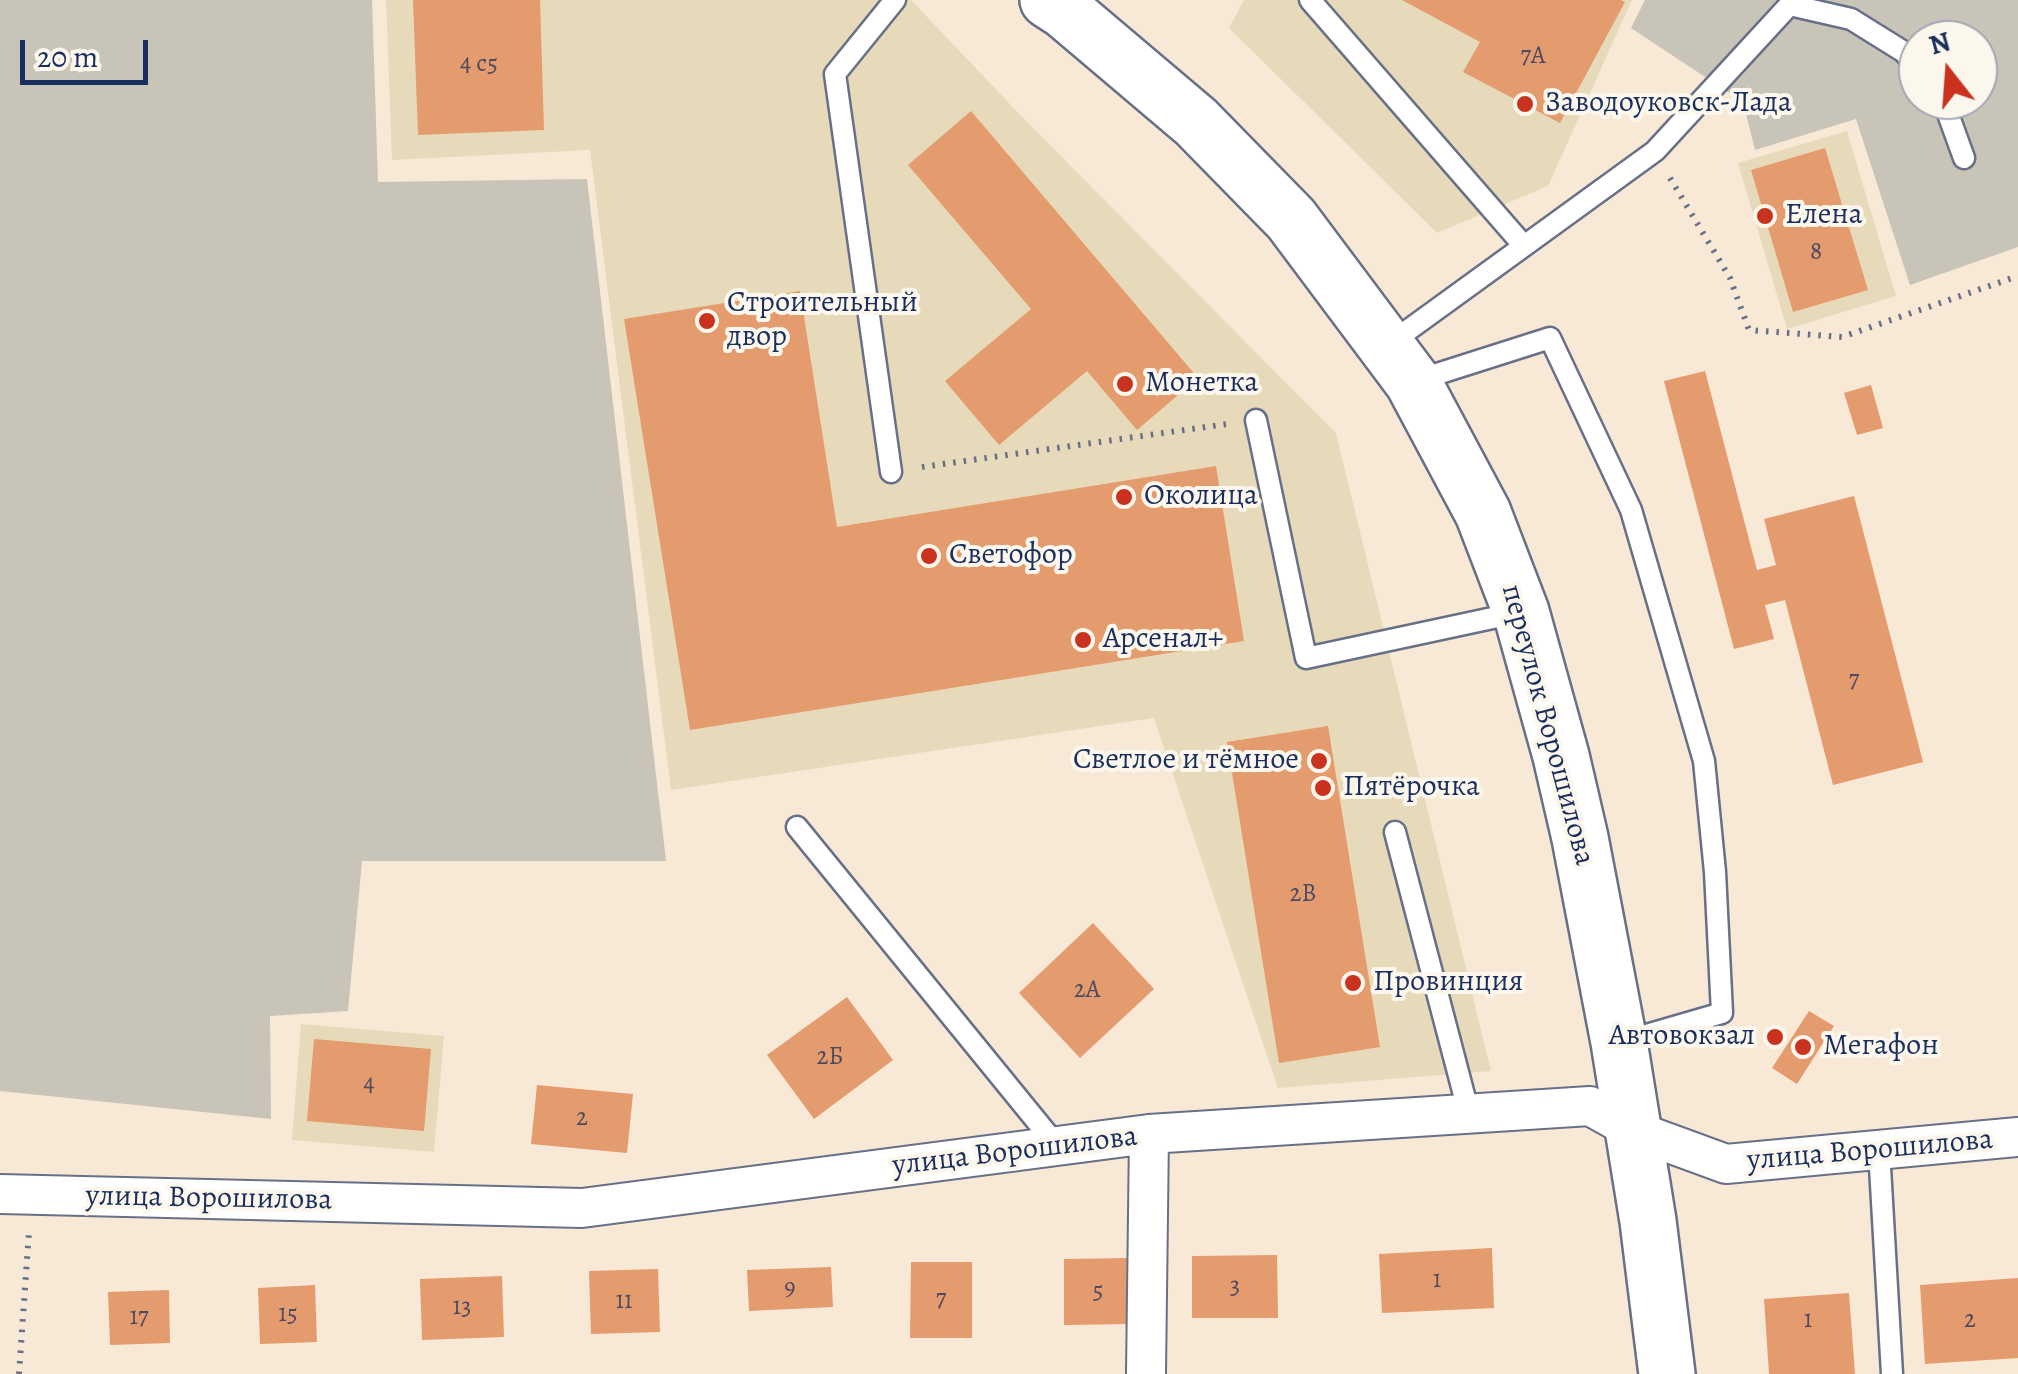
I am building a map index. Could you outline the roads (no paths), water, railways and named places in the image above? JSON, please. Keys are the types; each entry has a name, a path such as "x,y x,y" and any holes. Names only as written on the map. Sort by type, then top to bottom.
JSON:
{"main road":[{"name":"переулок Ворошилова","path":"1048,0 1196,122 1291,219 1400,364 1483,513 1521,612 1569,788 1619,1042 1648,1221 1667,1374"}],"street":[{"name":"улица Ворошилова","path":"16,1194 582,1208 1149,1134 1590,1106 1633,1130 1726,1164 2018,1137"},
{"path":"1146,1374 1149,1134"}],"lane":[{"path":"891,472 835,74 896,0"},
{"path":"1310,0 1524,246"},
{"path":"1400,364 1524,246 1654,151 1792,3 1850,19 1898,48"},
{"path":"1950,120 1964,158"},
{"path":"1400,364 1550,338 1631,510 1704,760 1715,872 1722,1013 1619,1042"},
{"path":"1256,420 1306,658 1521,612"},
{"path":"797,827 1057,1146"},
{"path":"1395,832 1468,1114"},
{"path":"1879,1150 1892,1374"}],"place":[{"name":"Заводоуковск-Лада","path":"1525,104"},
{"name":"Елена","path":"1765,216"},
{"name":"Строительный двор","path":"707,321"},
{"name":"Монетка","path":"1125,384"},
{"name":"Околица","path":"1124,497"},
{"name":"Светофор","path":"929,556"},
{"name":"Арсенал+","path":"1083,640"},
{"name":"Светлое и тёмное","path":"1319,761"},
{"name":"Пятёрочка","path":"1323,788"},
{"name":"Провинция","path":"1353,983"},
{"name":"Автовокзал","path":"1775,1037"},
{"name":"Мегафон","path":"1803,1047"}]}
